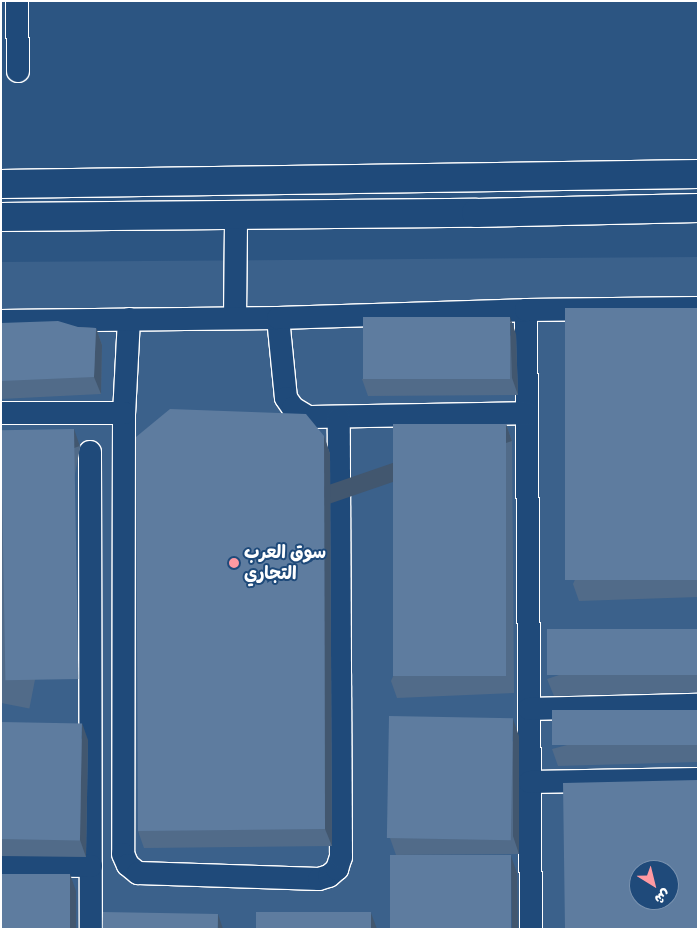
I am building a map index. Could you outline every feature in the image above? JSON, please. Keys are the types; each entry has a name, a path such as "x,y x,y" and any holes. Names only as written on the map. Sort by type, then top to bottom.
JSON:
{"main road":[{"path":"1,184 698,174"},
{"path":"1,218 476,213 698,208"}],"lane":[{"path":"17,1 18,71"},
{"path":"235,318 236,215"},
{"path":"1,321 278,318 526,310 698,308"},
{"path":"526,310 527,413 538,634 529,709 531,929"},
{"path":"278,318 286,398 293,408 308,417 339,418 527,413"},
{"path":"129,319 124,413 123,854 128,865 138,873 319,879 329,876 337,869 341,857 339,418"},
{"path":"1,413 124,413"},
{"path":"90,452 91,929"},
{"path":"529,709 698,705"},
{"path":"530,782 698,779"},
{"path":"1,865 91,866"}],"shaded area":[{"path":"698,257 698,929 1,929 1,262"}],"building":[{"path":"565,308 698,308 698,580 565,580"},
{"path":"363,317 510,317 510,379 363,379"},
{"path":"58,321 78,327 96,328 94,377 1,381 1,323"},
{"path":"170,409 306,414 324,436 325,829 138,831 136,437"},
{"path":"393,424 506,424 506,676 393,676"},
{"path":"74,429 78,679 5,680 1,430"},
{"path":"547,629 698,629 698,675 547,675"},
{"path":"552,710 698,710 698,745 552,745"},
{"path":"389,716 513,718 511,840 387,838"},
{"path":"1,722 82,723 80,840 1,839"},
{"path":"698,780 698,929 565,929 563,783"},
{"path":"390,855 511,855 511,929 390,929"},
{"path":"1,874 70,874 70,929 1,929"},
{"path":"103,912 218,914 218,929 103,929"},
{"path":"256,912 371,912 371,929 256,929"}],"place":[{"name":"سوق العرب التجاري","path":"234,563"}]}
